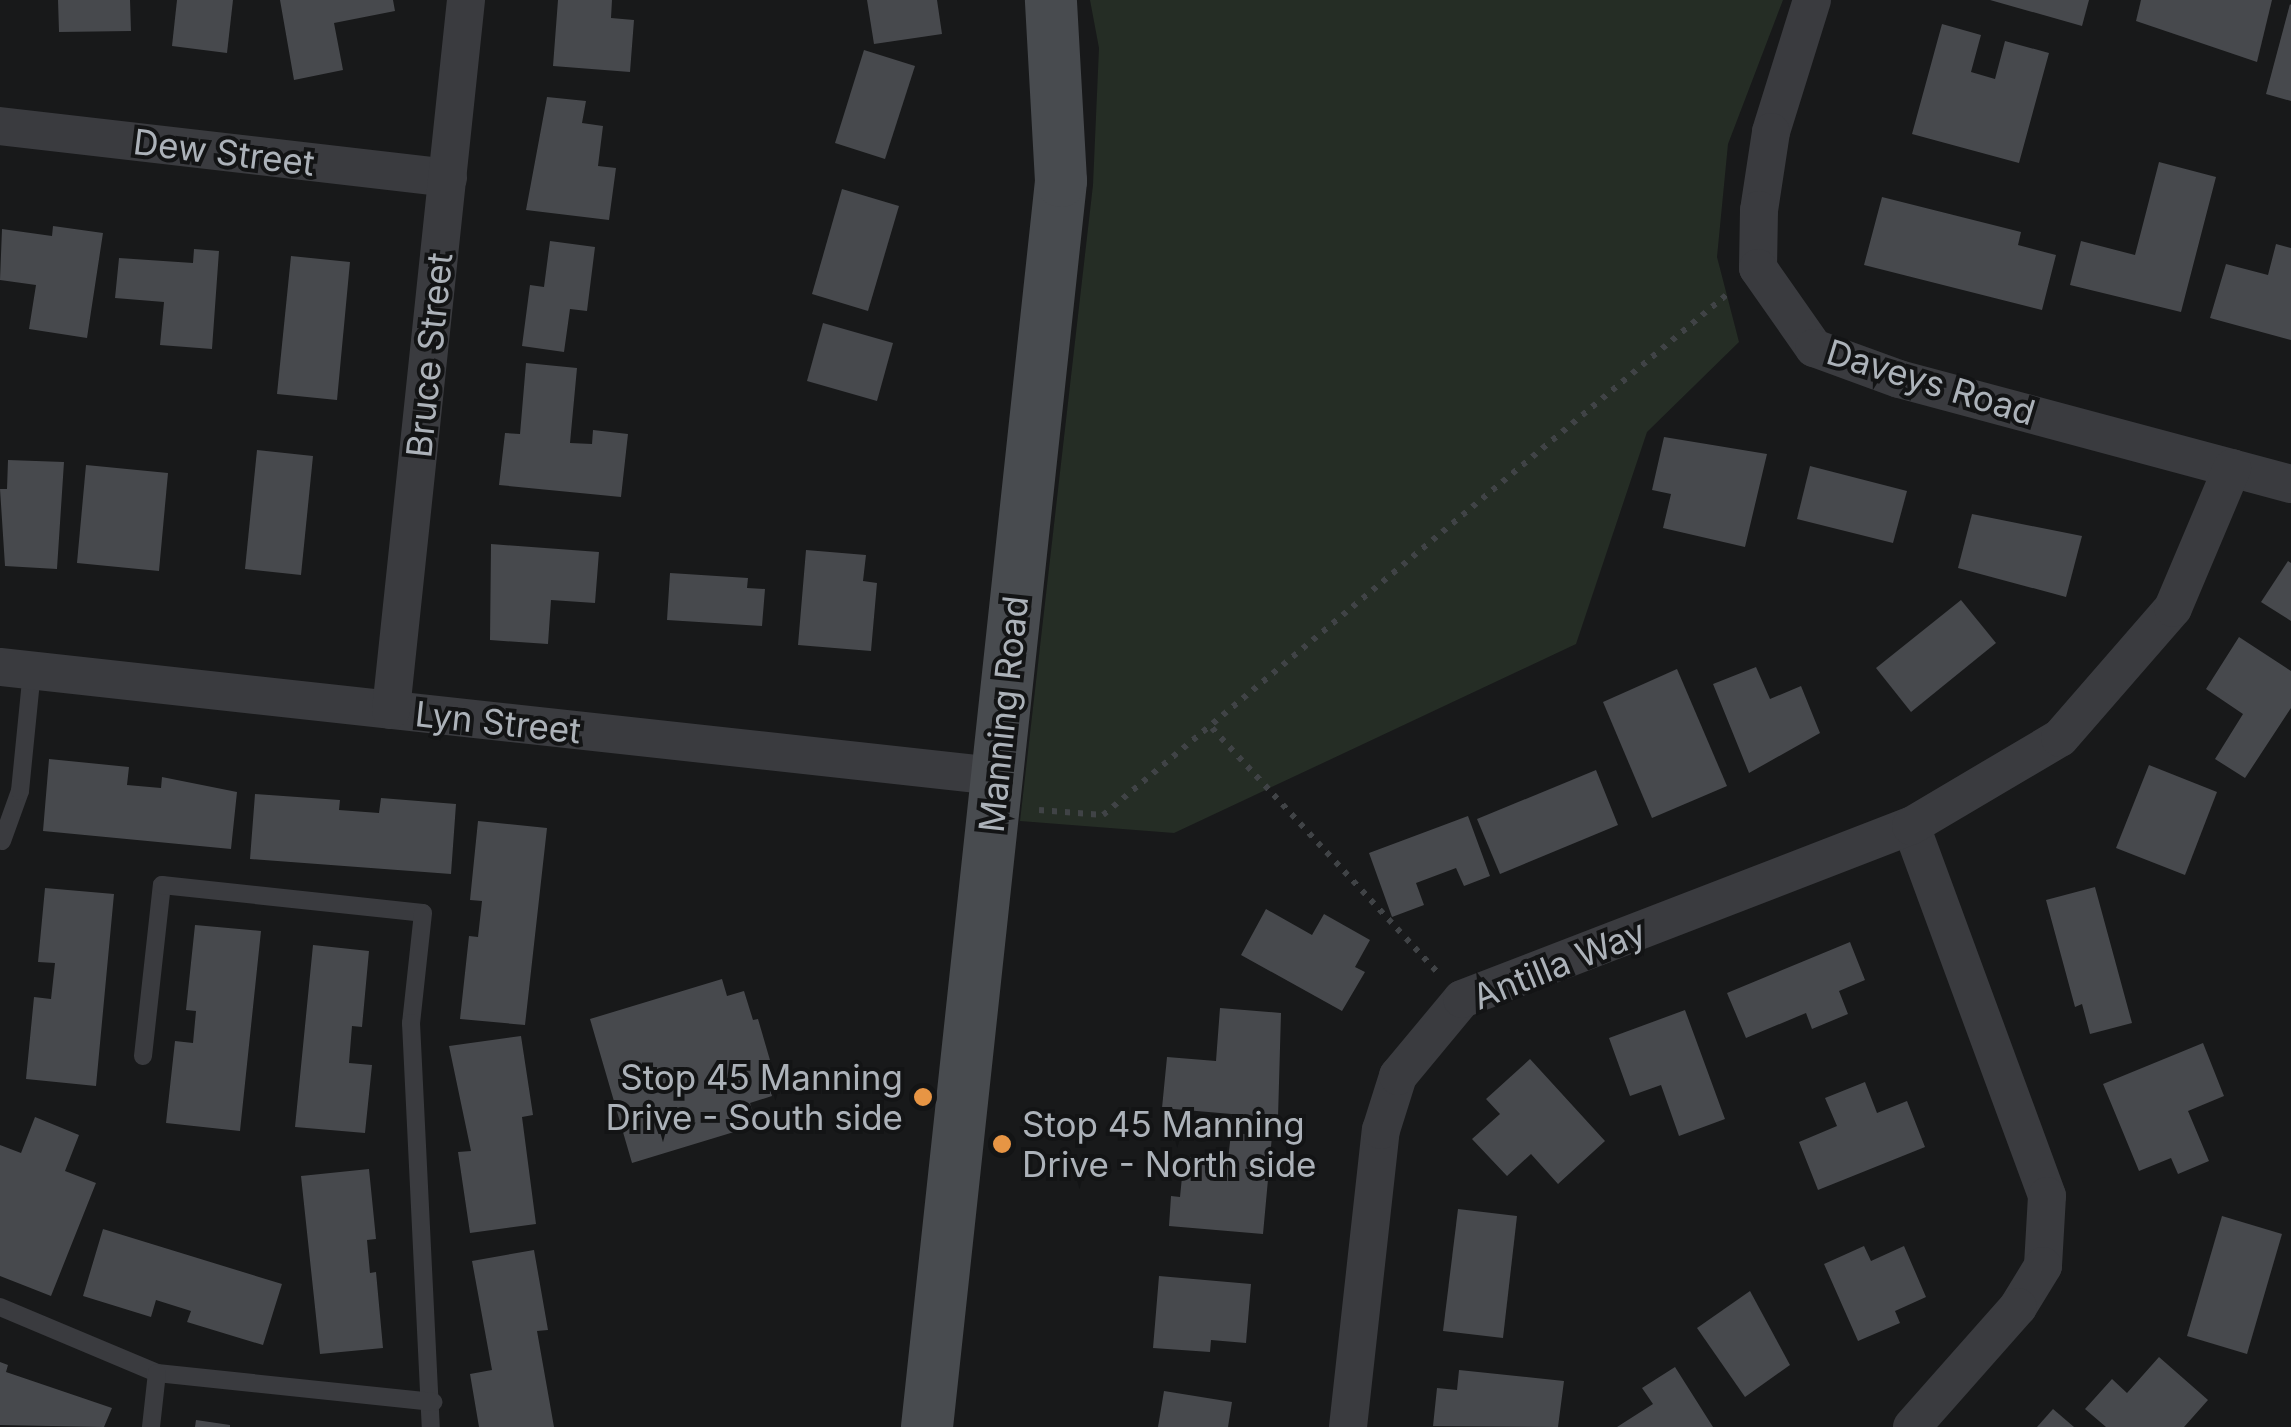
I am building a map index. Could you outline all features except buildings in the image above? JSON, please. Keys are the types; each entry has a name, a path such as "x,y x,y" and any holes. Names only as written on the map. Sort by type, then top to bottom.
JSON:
{"street":[{"name":"Bruce Street","path":"392,710 466,0"},
{"name":"Manning Road","path":"927,1427 1060,181 1051,0"},
{"path":"1758,268 1758,210 1772,132 1812,0"},
{"name":"Dew Street","path":"0,126 448,178"},
{"name":"Daveys Road","path":"1758,268 1814,348 1899,378 2291,484"},
{"name":"Antilla Way","path":"1348,1427 1381,1130 1398,1076 1462,1000 1911,826 2060,738 2173,608 2232,468"},
{"name":"Lyn Street","path":"16,669 392,710 994,791"},
{"path":"1911,826 2047,1196 2043,1266 2018,1307 1912,1427"}],"lane":[{"path":"0,844 20,792 16,669"},
{"path":"144,1056 162,885 423,912 411,1023 431,1427"},
{"path":"0,1307 157,1373 432,1402"},
{"path":"151,1427 157,1373"}],"path":[{"path":"994,791 1103,815 1212,728 1758,268"},
{"path":"1212,728 1462,1000"}],"shaded area":[{"path":"1090,0 1783,0 1728,144 1717,257 1739,342 1647,432 1576,644 1174,833 1020,821 1093,185 1099,48"}],"place":[{"name":"Stop 45 Manning Drive - South side","path":"923,1097"},
{"name":"Stop 45 Manning Drive - North side","path":"1002,1144"}]}
